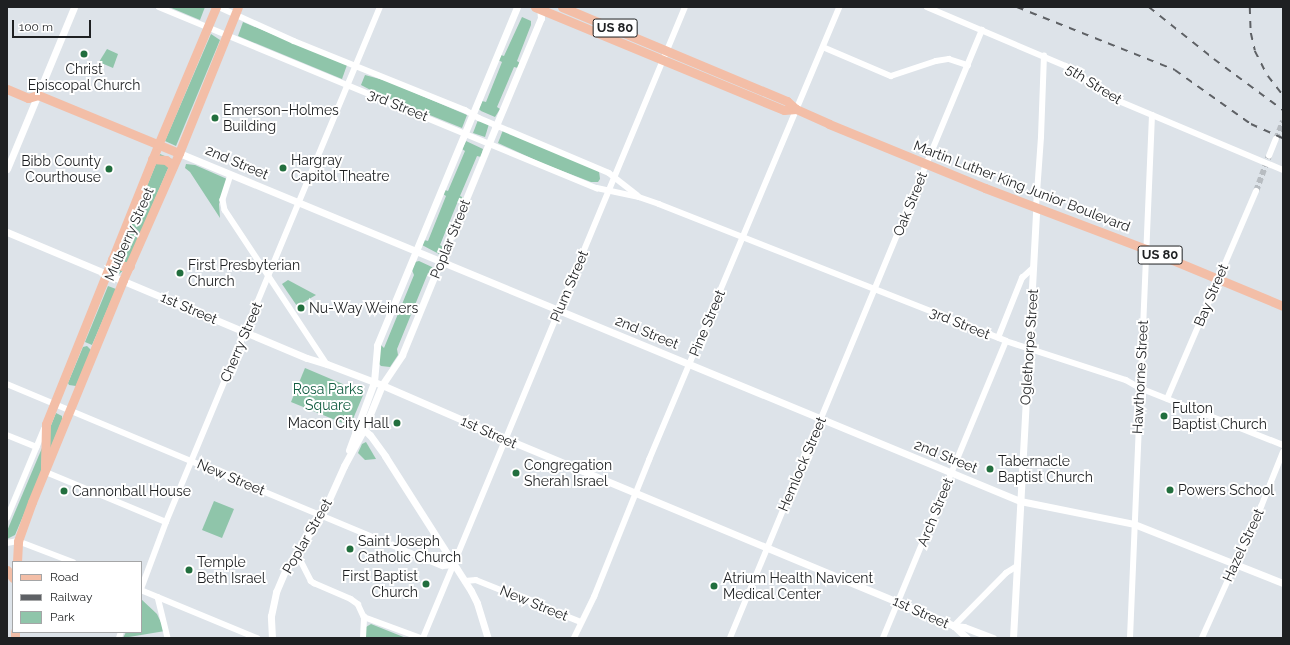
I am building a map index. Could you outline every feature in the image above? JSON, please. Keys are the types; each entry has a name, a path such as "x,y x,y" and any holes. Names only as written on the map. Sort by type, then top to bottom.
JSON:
{"main road":[{"name":"Mulberry Street","path":"46,472 46,424 158,144 207,27 217,7"},
{"name":"Martin Luther King Junior Boulevard","path":"562,7 787,101 796,109 926,164 1146,249 1283,306"},
{"name":"Martin Luther King Junior Boulevard","path":"539,8 663,61 784,110 796,109"},
{"name":"Mulberry Street","path":"17,561 18,541 70,410 123,280 179,153 236,10"},
{"name":"2nd Street","path":"7,89 28,98 38,95 179,153"},
{"path":"152,159 166,160 173,166"},
{"path":"112,259 122,266 130,266"},
{"path":"63,382 68,387 79,388"}],"street":[{"path":"7,169 74,7"},
{"name":"3rd Street","path":"159,7 226,36 325,74 347,85 597,188 639,197 736,235 743,236 998,338 1126,380 1140,388 1283,445"},
{"name":"3rd Street","path":"217,7 236,10 294,41 496,124 609,173 639,197"},
{"name":"Cherry Street","path":"142,586 166,522 300,203 380,7"},
{"name":"Poplar Street","path":"344,466 357,425 374,382 377,345 474,115 517,7"},
{"name":"Plum Street","path":"422,638 454,565 685,7"},
{"name":"Pine Street","path":"574,638 594,598 636,493 839,7"},
{"name":"5th Street","path":"926,7 1066,66 1112,98 1283,170"},
{"name":"Poplar Street","path":"272,638 271,616 280,583 285,571 322,515 344,466 364,429 382,385 402,355 441,263 496,124 542,16 539,8"},
{"name":"Oak Street","path":"875,290 982,30"},
{"path":"823,47 891,76 936,61 948,59 968,65"},
{"name":"Oglethorpe Street","path":"1013,638 1036,207 1042,137 1044,56"},
{"name":"Hawthorne Street","path":"1130,638 1152,115"},
{"path":"1269,156 1276,139"},
{"name":"2nd Street","path":"179,153 416,253 559,310 1020,501 1134,524 1283,584"},
{"path":"231,175 223,200 225,210 327,364"},
{"name":"Bay Street","path":"1167,399 1256,191"},
{"name":"1st Street","path":"7,232 307,358 382,385 506,440 954,626 967,638"},
{"path":"998,338 1022,278 1033,268"},
{"name":"Hemlock Street","path":"730,638 766,548 875,290"},
{"name":"Arch Street","path":"883,638 1006,341"},
{"name":"New Street","path":"7,384 443,566 454,565"},
{"name":"Mulberry Street","path":"7,518 46,424"},
{"path":"357,425 364,429 385,456 465,580 477,603 488,638"},
{"path":"7,435 37,447"},
{"name":"Hazel Street","path":"1202,638 1261,506 1283,452"},
{"path":"46,472 166,522"},
{"path":"7,543 18,541 71,561"},
{"path":"297,553 311,581 351,599 358,604 364,617 363,638"},
{"path":"954,626 1006,573 1017,566"},
{"name":"New Street","path":"465,580 476,580 581,622"},
{"path":"142,589 257,638"},
{"path":"158,597 168,638"},
{"path":"364,617 422,638"},
{"path":"954,626 964,626 993,638"}],"green space":[{"path":"169,7 205,7 200,20"},
{"path":"522,17 531,21 531,25 517,61 520,63 518,68 514,67 497,107 500,109 495,117 479,109 482,101 486,102 502,62 498,60 501,55 504,56"},
{"path":"243,22 347,65 342,79 238,36"},
{"path":"211,34 220,40 176,146 165,141"},
{"path":"107,49 118,54 113,68 99,62"},
{"path":"365,75 387,81 467,115 462,128 380,95 361,85"},
{"path":"478,120 489,124 485,137 473,133"},
{"path":"503,130 599,171 600,179 598,182 591,182 544,164 498,143"},
{"path":"466,141 483,149 481,157 477,156 460,196 464,198 462,203 458,201 440,245 443,247 439,254 422,245 424,240 428,241 446,196 443,194 445,190 448,191 465,151 462,149"},
{"path":"160,154 172,159 125,269 119,274 116,273 115,265"},
{"path":"186,164 195,165 227,179 219,204 220,218 190,172 185,168"},
{"path":"419,261 434,269 431,275 428,273 397,349 398,355 390,367 381,366 378,358 381,345 384,348 414,275 412,270 415,262"},
{"path":"288,280 316,295 297,306 282,284"},
{"path":"108,286 116,289 92,345 85,342"},
{"path":"87,346 91,350 76,386 69,385 68,383 83,347"},
{"name":"Rosa Parks Square","path":"305,368 364,393 350,426 291,402"},
{"path":"56,413 62,416 62,420 47,457 48,433"},
{"path":"366,442 376,459 365,460 358,453 362,444"},
{"path":"42,448 41,474 15,535 7,539 7,531"},
{"path":"214,501 234,509 222,538 202,530"},
{"path":"142,600 157,614 165,631 123,638 126,633 142,633"},
{"path":"371,624 406,638 366,638 366,627"}],"tunnel":[{"path":"1276,139 1283,121"},
{"path":"1256,191 1269,156"}],"railway":[{"path":"1017,7 1175,70 1251,124 1283,138"},
{"path":"1149,7 1214,59 1283,110"},
{"path":"1250,7 1251,33 1255,51 1268,76 1283,95"}],"place":[{"name":"Christ Episcopal Church","path":"84,54"},
{"name":"Emerson–Holmes Building","path":"215,118"},
{"name":"Hargray Capitol Theatre","path":"283,168"},
{"name":"Bibb County Courthouse","path":"109,169"},
{"name":"First Presbyterian Church","path":"180,273"},
{"name":"Nu-Way Weiners","path":"301,308"},
{"name":"Fulton Baptist Church","path":"1164,416"},
{"name":"Macon City Hall","path":"397,423"},
{"name":"Tabernacle Baptist Church","path":"990,469"},
{"name":"Congregation Sherah Israel","path":"516,473"},
{"name":"Powers School","path":"1170,490"},
{"name":"Cannonball House","path":"64,491"},
{"name":"Saint Joseph Catholic Church","path":"350,549"},
{"name":"Temple Beth Israel","path":"189,570"},
{"name":"First Baptist Church","path":"426,584"},
{"name":"Atrium Health Navicent Medical Center","path":"714,586"}]}
